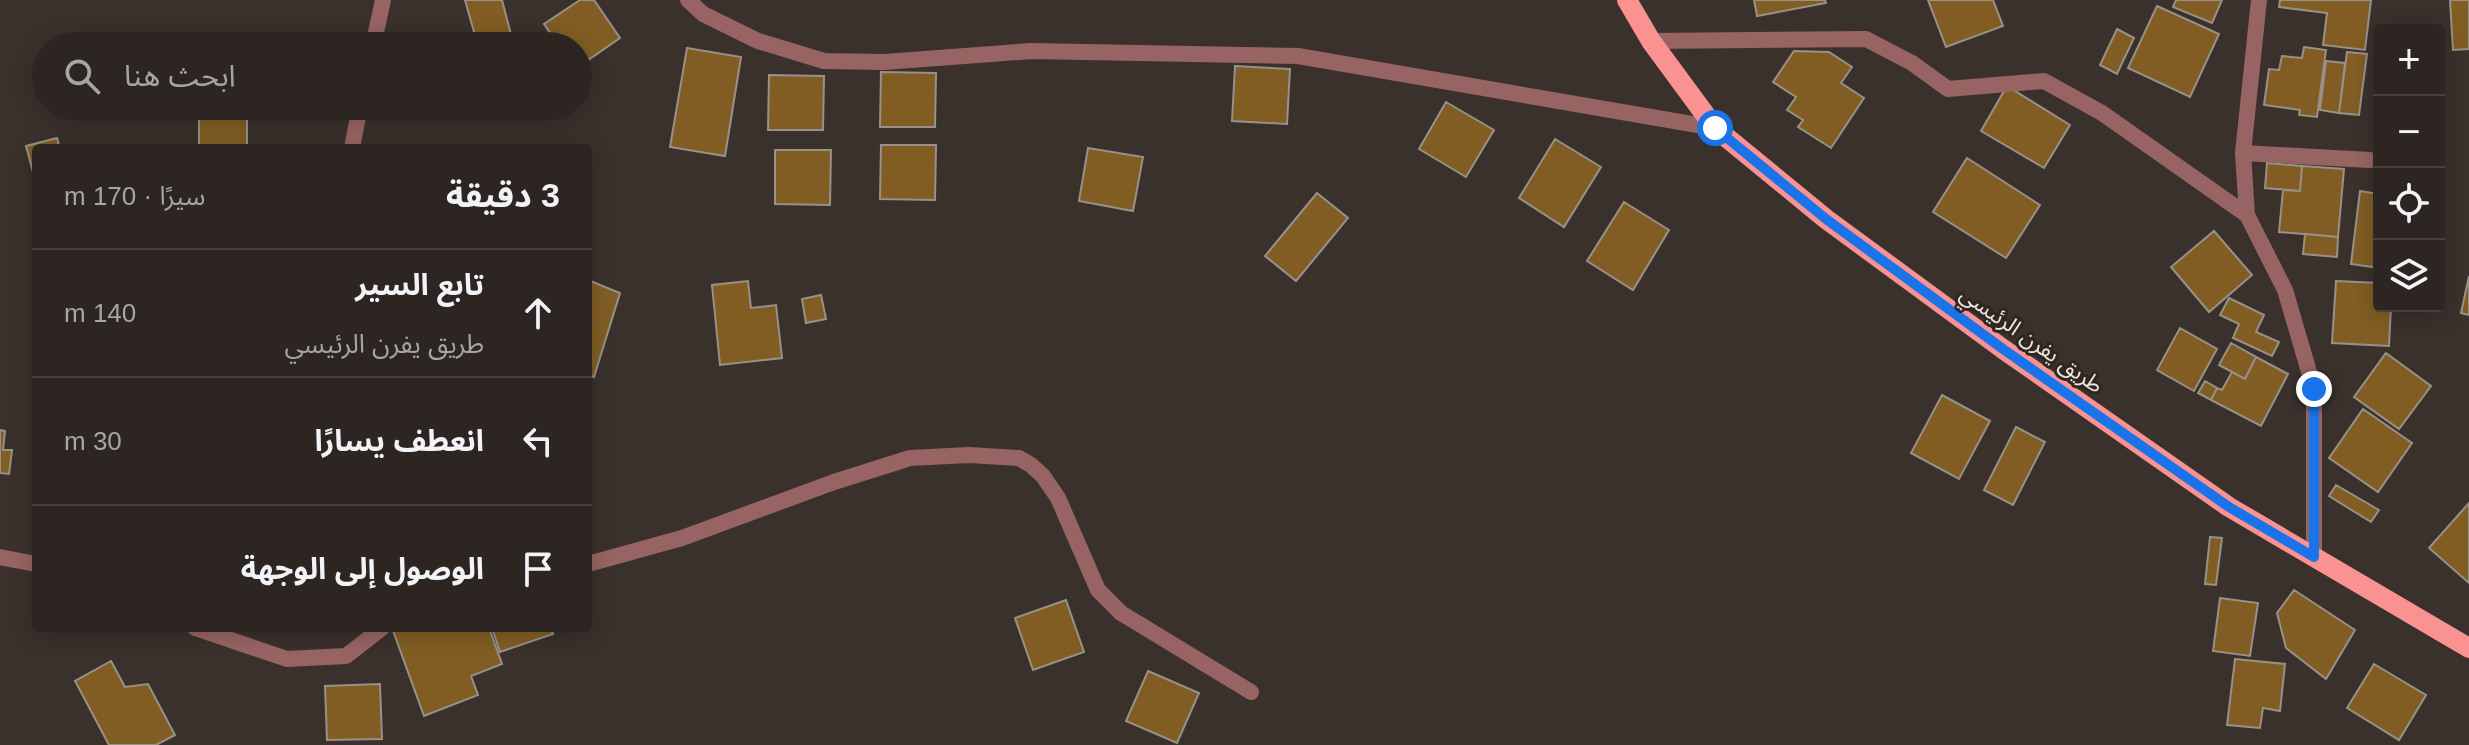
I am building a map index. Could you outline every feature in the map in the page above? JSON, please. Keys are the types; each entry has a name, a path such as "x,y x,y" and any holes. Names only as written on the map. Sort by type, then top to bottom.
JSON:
{"main road":[{"name":"طريق يفرن الرئيسي","path":"1627,0 1651,41 1715,128 1826,219 2003,349 2229,507 2469,648"}],"street":[{"path":"376,32 383,0"},
{"path":"688,0 703,14 758,41 824,61 884,62 1031,51 1298,56 1715,128"},
{"path":"2259,0 2243,153 2247,215 2285,290 2314,389 2314,557"},
{"path":"1651,41 1866,39 1912,63 1948,89 2044,81 2102,113 2247,215"},
{"path":"353,144 357,120"},
{"path":"2243,153 2370,160"},
{"path":"592,563 682,538 834,482 910,458 969,455 1019,458 1043,476 1058,498 1098,590 1121,613 1251,692"},
{"path":"0,557 32,563"},
{"path":"207,632 287,659 346,656 377,632"}],"building":[{"path":"465,0 502,0 510,32 474,32"},
{"path":"580,0 594,0 620,38 592,57 592,32 549,32 544,24"},
{"path":"1754,0 1825,0 1826,3 1757,16"},
{"path":"1928,0 1993,0 2003,26 1946,47"},
{"path":"2176,0 2222,0 2212,23 2173,7"},
{"path":"2280,0 2371,0 2365,50 2323,45 2327,13 2279,7"},
{"path":"2450,0 2469,0 2469,49 2453,50"},
{"path":"2157,6 2219,34 2190,97 2128,68"},
{"path":"2117,29 2134,38 2117,74 2100,65"},
{"path":"2304,47 2326,50 2317,117 2299,115 2300,110 2264,105 2269,69 2279,70 2282,56 2302,58"},
{"path":"687,48 741,57 725,156 670,147"},
{"path":"1794,51 1829,52 1852,67 1841,83 1864,98 1831,148 1798,127 1803,120 1787,110 1796,97 1773,82"},
{"path":"2347,52 2367,54 2359,115 2339,113"},
{"path":"2326,61 2345,63 2339,113 2320,110"},
{"path":"1235,66 1290,69 1287,124 1232,121"},
{"path":"881,72 936,73 935,127 880,127"},
{"path":"769,75 824,76 823,130 768,130"},
{"path":"2007,86 2070,125 2044,168 1981,131"},
{"path":"1446,102 1494,130 1466,177 1419,149"},
{"path":"199,120 247,120 247,144 199,144"},
{"path":"57,138 59,144 34,144"},
{"path":"1555,139 1601,167 1564,227 1519,198"},
{"path":"32,144 32,168 26,146"},
{"path":"881,145 936,145 935,200 880,199"},
{"path":"1088,148 1143,157 1133,211 1079,201"},
{"path":"775,150 831,150 830,205 775,204"},
{"path":"1967,158 2040,205 2006,258 1933,212"},
{"path":"2267,163 2302,166 2300,191 2265,188"},
{"path":"2302,166 2344,169 2338,237 2279,232 2283,190 2300,191"},
{"path":"2360,191 2373,193 2373,267 2351,264"},
{"path":"1317,193 1348,218 1296,281 1265,256"},
{"path":"1624,202 1669,230 1633,290 1587,261"},
{"path":"2214,231 2252,275 2209,312 2171,267"},
{"path":"2305,234 2338,237 2337,257 2303,254"},
{"path":"2469,276 2469,315 2461,313"},
{"path":"748,281 751,308 776,305 782,358 720,365 712,285"},
{"path":"2336,281 2373,283 2373,312 2391,312 2389,346 2332,343"},
{"path":"592,282 620,293 592,376"},
{"path":"821,295 826,319 806,323 802,299"},
{"path":"2229,298 2264,315 2256,332 2279,342 2272,356 2233,338 2239,324 2220,315"},
{"path":"2180,328 2217,349 2194,391 2157,370"},
{"path":"2231,343 2256,357 2245,379 2219,365"},
{"path":"2386,353 2431,386 2399,429 2354,397"},
{"path":"2256,357 2288,374 2261,426 2211,400 2217,388 2222,390 2232,372 2245,379"},
{"path":"2205,381 2217,388 2211,400 2198,393"},
{"path":"1942,395 1990,421 1959,479 1911,453"},
{"path":"2363,409 2412,443 2378,492 2329,458"},
{"path":"2016,427 2045,442 2013,505 1984,490"},
{"path":"0,430 5,431 3,450 12,450 9,474 0,473"},
{"path":"2336,485 2379,510 2371,522 2329,496"},
{"path":"2469,503 2469,583 2429,548"},
{"path":"2210,537 2222,538 2216,585 2205,584"},
{"path":"2294,590 2355,630 2326,679 2286,648 2277,613"},
{"path":"2220,598 2258,603 2250,656 2213,651"},
{"path":"1066,600 1084,652 1033,670 1015,618"},
{"path":"393,632 490,632 502,664 471,676 478,695 424,716"},
{"path":"493,632 553,634 500,652"},
{"path":"2235,659 2285,664 2280,711 2263,708 2260,728 2227,725"},
{"path":"111,661 125,687 148,684 175,735 156,745 109,745 75,681"},
{"path":"2374,664 2426,695 2399,740 2347,708"},
{"path":"1148,671 1199,693 1177,743 1126,721"},
{"path":"380,684 382,739 327,740 325,686"}],"route":[{"path":"1715,128 1826,219 2003,349 2229,507 2314,557 2314,389"}]}
